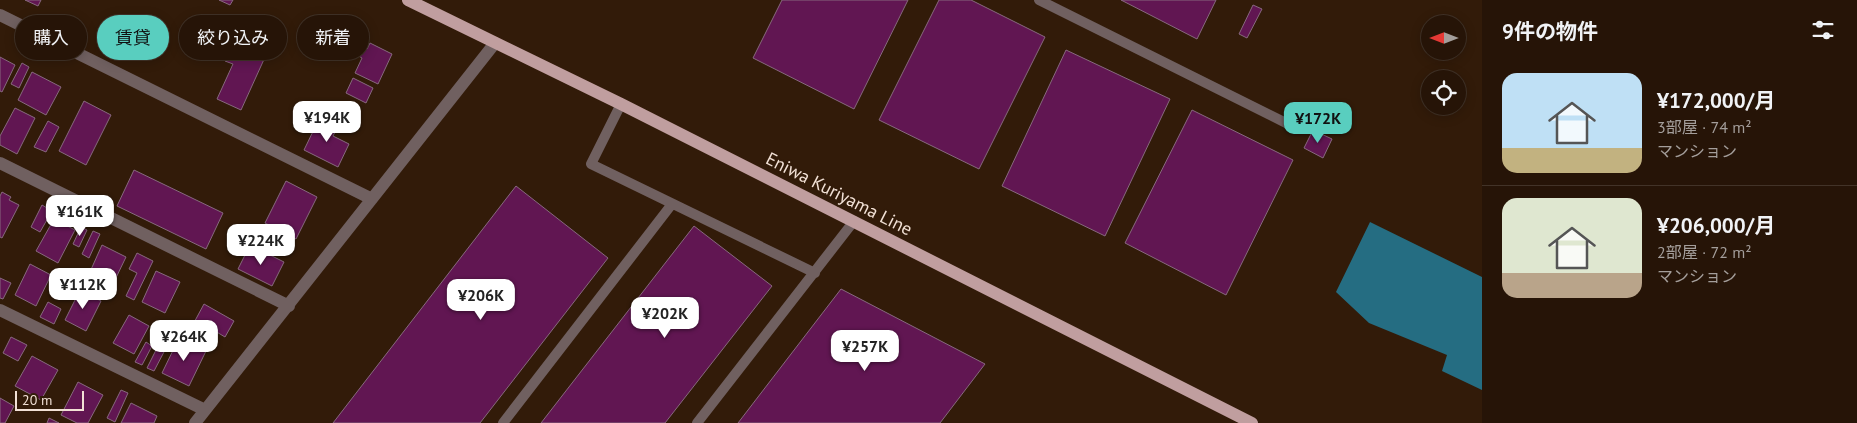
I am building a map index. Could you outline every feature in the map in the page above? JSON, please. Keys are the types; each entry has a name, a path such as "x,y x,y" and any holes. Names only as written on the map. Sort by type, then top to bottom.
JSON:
{"main road":[{"name":"Eniwa Kuriyama Line","path":"408,0 854,221 1045,320 1252,423"}],"street":[{"path":"0,15 372,199"},
{"path":"195,423 495,43"},
{"path":"0,164 289,306"},
{"path":"0,310 205,410"}],"lane":[{"path":"1039,0 1286,123"},
{"path":"620,104 591,164 815,273"},
{"path":"503,423 672,204"},
{"path":"697,423 854,221"}],"water":[{"path":"1370,222 1482,277 1482,390 1442,371 1447,355 1369,323 1336,292"}],"building":[{"path":"25,0 41,0 38,6"},
{"path":"219,0 233,0 230,5"},
{"path":"782,0 908,0 854,109 753,58"},
{"path":"939,0 971,0 1045,37 979,169 879,120"},
{"path":"1121,0 1216,0 1197,39"},
{"path":"1253,5 1262,9 1247,38 1239,34"},
{"path":"370,43 392,54 378,84 355,73 361,60 369,60"},
{"path":"1066,50 1170,99 1105,236 1002,186"},
{"path":"0,57 15,65 2,92 0,91"},
{"path":"264,60 241,110 217,99 233,64 225,61"},
{"path":"22,63 29,67 19,88 11,84"},
{"path":"32,72 61,87 46,115 18,100"},
{"path":"353,78 373,88 366,103 346,93"},
{"path":"84,101 111,115 86,165 59,151"},
{"path":"15,108 35,118 17,154 0,145 0,136"},
{"path":"1192,110 1293,160 1226,295 1125,243"},
{"path":"320,117 338,126 333,136 349,144 338,167 304,150"},
{"path":"48,121 59,127 46,152 34,147"},
{"path":"1313,130 1332,139 1323,158 1304,148"},
{"path":"134,170 223,213 206,249 117,206"},
{"path":"286,181 317,197 296,239 265,223"},
{"path":"516,186 608,258 480,423 333,423"},
{"path":"2,192 11,197 9,200 19,205 2,238 0,237 0,196"},
{"path":"42,205 52,211 40,232 31,227"},
{"path":"54,219 75,230 58,263 36,251"},
{"path":"694,226 772,286 665,423 541,423"},
{"path":"81,227 87,230 79,247 73,244"},
{"path":"93,231 100,234 89,258 82,254"},
{"path":"102,245 126,257 112,286 89,274"},
{"path":"250,245 284,262 272,286 238,269"},
{"path":"137,253 153,261 134,300 126,296 137,273 129,269"},
{"path":"30,264 51,275 36,306 15,295"},
{"path":"156,271 180,282 165,313 142,302"},
{"path":"0,278 11,283 3,299 0,298"},
{"path":"841,289 985,364 940,423 738,423"},
{"path":"80,290 101,301 86,331 65,320"},
{"path":"48,302 61,309 54,324 40,317"},
{"path":"204,304 234,321 225,337 215,331 210,341 190,330"},
{"path":"129,315 149,326 134,354 113,343"},
{"path":"11,337 27,345 18,361 3,353"},
{"path":"179,338 206,351 189,386 162,373"},
{"path":"146,342 152,346 142,365 135,362"},
{"path":"158,346 165,350 154,371 147,368"},
{"path":"32,356 58,370 41,400 15,386"},
{"path":"78,382 103,395 88,423 77,423 61,415"},
{"path":"121,390 128,393 115,422 107,418"},
{"path":"0,398 14,406 5,423 0,423"},
{"path":"131,403 157,416 154,423 121,423"},
{"path":"49,418 59,423 47,423"}]}
